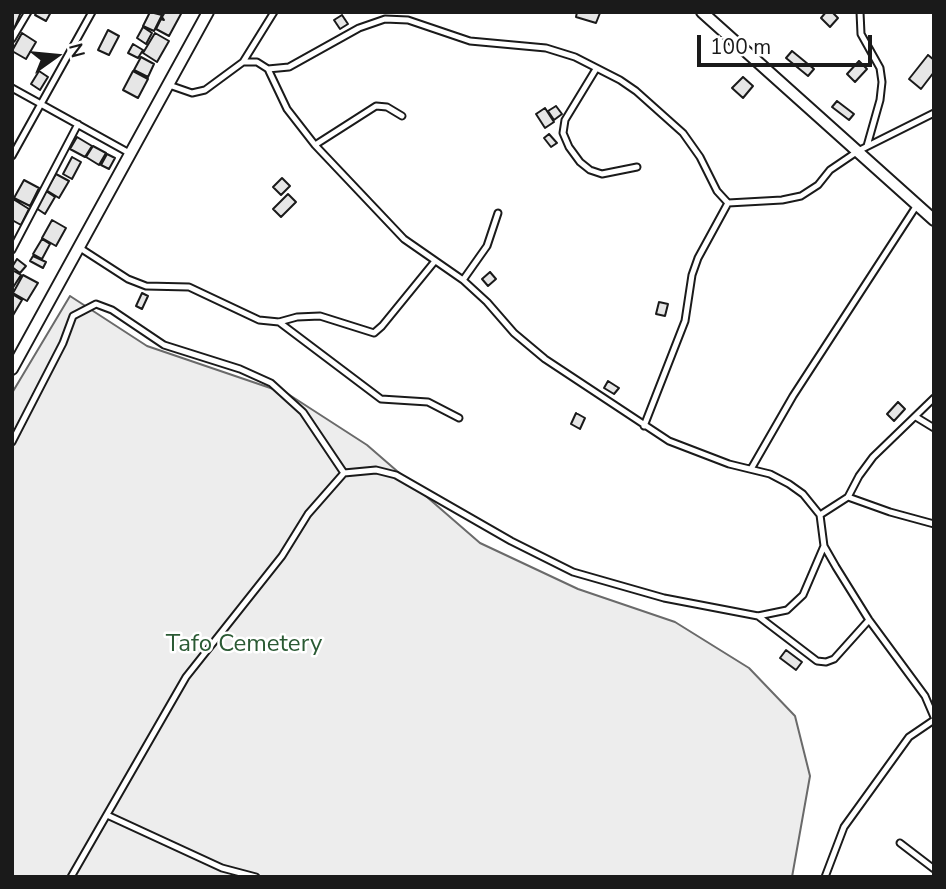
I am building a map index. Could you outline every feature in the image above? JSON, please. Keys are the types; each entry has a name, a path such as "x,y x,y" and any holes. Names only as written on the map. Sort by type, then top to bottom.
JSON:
{"street":[{"path":"12,369 208,12"},
{"path":"702,12 863,149 934,220"}],"lane":[{"path":"12,39 28,12"},
{"path":"12,156 92,12"},
{"path":"169,85 191,93 205,90 243,62 274,12"},
{"path":"860,12 861,34 880,68 882,82 863,149"},
{"path":"268,69 289,67 359,28 385,19 408,20 470,41 546,48 575,57 636,91 683,133 700,157 717,191 728,203"},
{"path":"243,62 257,62 268,69 287,109 315,145 404,239 463,280 514,333 545,359 669,441 729,464 770,474 789,484 803,494 820,515 824,546 869,620 925,696 934,718 909,737 844,827 825,877"},
{"path":"596,69 565,120 563,133 569,147 590,170 602,174 636,167"},
{"path":"12,88 131,154"},
{"path":"315,145 376,106 387,107 402,116"},
{"path":"728,203 782,200 801,196 818,185 830,170 863,149 934,113"},
{"path":"12,250 78,124"},
{"path":"644,426 685,321 692,275 698,258 728,203"},
{"path":"751,469 793,396 917,205"},
{"path":"463,280 487,246 498,213"},
{"path":"80,247 128,279 146,286 189,286 259,320 279,323 297,317 320,316 374,333 435,261"},
{"path":"12,442 63,343 73,316 96,304 112,310 164,345 229,365 271,383 303,412 344,473"},
{"path":"279,323 381,399 428,402 459,418"},
{"path":"820,515 848,497 873,457 934,398"},
{"path":"916,416 934,428"},
{"path":"71,877 186,677 282,556 308,514 344,473 376,470 396,475 511,541 573,572 664,598 758,616 788,610 803,595 824,546"},
{"path":"848,497 934,524"},
{"path":"758,616 817,661 826,662 834,659 869,620"},
{"path":"107,815 222,867 256,877"},
{"path":"900,843 934,869"}],"shaded area":[{"name":"Tafo Cemetery","path":"70,296 147,346 288,394 367,445 480,543 578,589 675,622 749,668 795,716 810,776 792,877 12,877 12,393"}],"building":[{"path":"12,12 21,12 14,29 12,28"},
{"path":"37,12 51,12 46,21 35,15"},
{"path":"150,12 162,15 154,31 143,26"},
{"path":"165,12 182,12 169,36 156,29 161,19 164,20 162,17"},
{"path":"577,12 600,13 596,23 576,17"},
{"path":"826,12 832,12 838,18 830,27 821,18"},
{"path":"342,15 348,24 340,29 334,20"},
{"path":"143,27 152,33 146,44 137,38"},
{"path":"108,30 119,36 109,55 98,50"},
{"path":"22,33 36,42 26,59 12,51"},
{"path":"155,33 169,41 157,62 143,53"},
{"path":"133,44 143,50 138,58 128,53"},
{"path":"792,51 814,69 808,76 786,58"},
{"path":"928,55 934,60 934,72 921,89 909,79"},
{"path":"141,57 154,64 148,77 134,70"},
{"path":"859,61 867,69 855,82 847,74"},
{"path":"39,71 48,77 40,90 31,84"},
{"path":"133,71 148,79 138,98 123,90"},
{"path":"743,77 753,86 743,98 732,88"},
{"path":"837,101 854,114 849,120 832,107"},
{"path":"556,106 562,114 554,120 548,111"},
{"path":"545,108 554,122 545,128 536,114"},
{"path":"549,134 557,143 551,147 544,138"},
{"path":"77,137 92,146 85,157 70,149"},
{"path":"93,146 106,153 99,165 86,157"},
{"path":"107,154 115,158 109,169 101,165"},
{"path":"72,157 81,162 72,179 63,174"},
{"path":"56,174 69,181 59,198 46,190"},
{"path":"282,178 290,186 281,195 273,187"},
{"path":"24,180 39,188 30,206 14,198"},
{"path":"46,191 55,197 45,214 36,208"},
{"path":"288,194 296,202 281,217 273,209"},
{"path":"13,199 29,209 21,225 12,220"},
{"path":"52,220 66,228 56,246 42,238"},
{"path":"42,239 50,244 42,259 33,254"},
{"path":"33,256 46,262 43,268 30,261"},
{"path":"17,259 26,266 20,273 12,267"},
{"path":"12,270 21,275 12,289"},
{"path":"490,272 496,279 488,286 482,279"},
{"path":"23,275 38,283 27,301 13,293"},
{"path":"142,293 148,296 142,309 136,306"},
{"path":"12,294 22,300 12,317"},
{"path":"659,302 668,304 665,316 656,314"},
{"path":"608,381 619,388 614,394 604,388"},
{"path":"898,402 905,409 894,421 887,414"},
{"path":"576,413 585,418 580,429 571,424"},
{"path":"786,650 802,662 796,670 780,658"}]}
